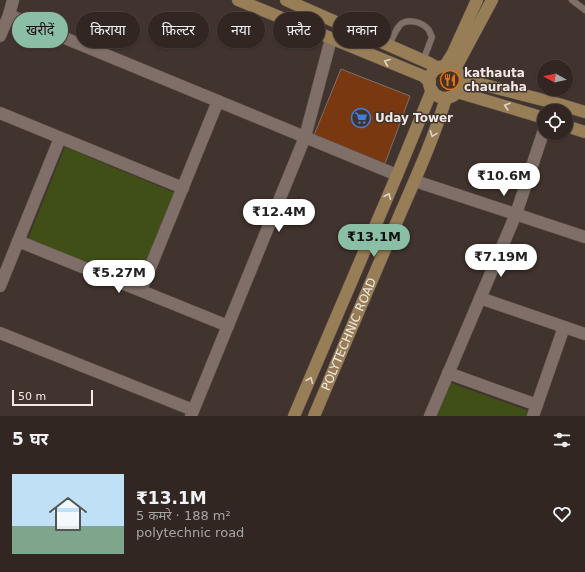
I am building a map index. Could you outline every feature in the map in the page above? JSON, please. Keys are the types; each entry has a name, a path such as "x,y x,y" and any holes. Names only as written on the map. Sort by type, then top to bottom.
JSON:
{"street":[{"path":"0,36 9,15 12,0"},
{"path":"238,0 331,39 428,83 436,94 446,98 452,96 461,86 450,71 453,53 477,0"},
{"path":"286,0 333,21"},
{"path":"450,71 492,0"},
{"path":"9,15 397,175"},
{"path":"0,333 192,413 305,137 331,39"},
{"path":"391,46 423,61 450,71 585,112"},
{"path":"294,416 397,175 431,76 434,72 450,71"},
{"path":"457,92 537,116"},
{"name":"POLYTECHNIC ROAD","path":"314,416 415,180 441,115 446,98"},
{"path":"141,290 218,101"},
{"path":"0,113 183,188"},
{"path":"573,128 585,132"},
{"path":"0,286 60,138"},
{"path":"430,416 516,214 541,140"},
{"path":"415,180 585,236"},
{"path":"18,241 228,326"},
{"path":"480,298 585,334"},
{"path":"448,373 535,410 564,327"}],"lane":[{"path":"572,0 585,10"},
{"path":"391,42 401,24 413,22 428,28 432,37 423,61"}],"green space":[{"path":"65,147 175,193 138,284 28,239"},
{"path":"451,383 529,411 527,416 437,416"}],"building":[{"name":"Uday Tower","path":"341,69 410,96 383,169 312,140"}],"place":[{"name":"kathauta chauraha","path":"450,80"},
{"name":"Uday Tower","path":"361,118"}]}
